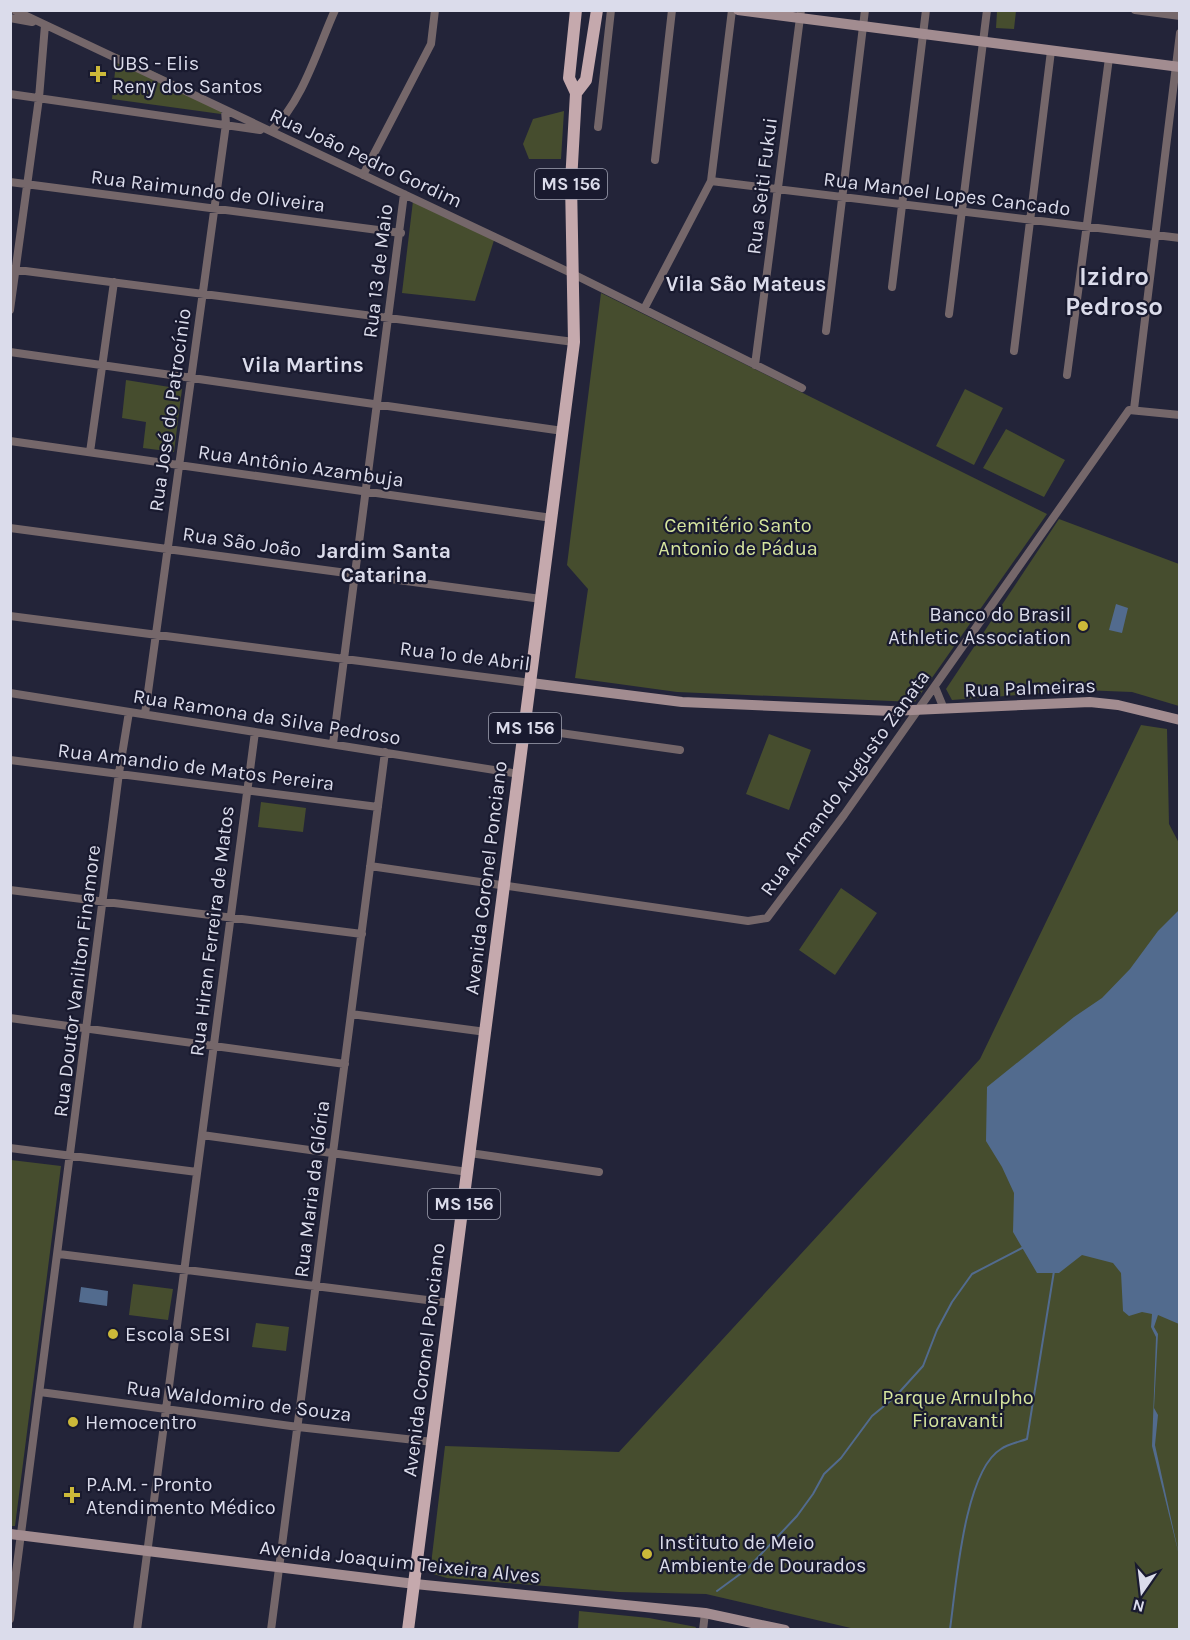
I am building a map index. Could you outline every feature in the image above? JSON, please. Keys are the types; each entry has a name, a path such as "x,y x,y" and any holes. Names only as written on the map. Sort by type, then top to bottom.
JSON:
{"main road":[{"name":"Avenida Coronel Ponciano","path":"408,1629 434,1442 574,342 571,182 576,93 568,78 576,10"},
{"name":"Avenida Coronel Ponciano","path":"576,93 586,80 597,10"},
{"path":"572,47 582,54 591,52"}],"street":[{"name":"Rua João Pedro Gordim","path":"14,10 574,274 802,388"},
{"path":"10,94 271,131 284,117 293,102 335,10"},
{"path":"363,175 431,44 435,10"},
{"path":"598,127 611,10"},
{"path":"654,160 672,10"},
{"path":"644,309 709,185 732,10"},
{"path":"738,10 801,15 863,27 1177,67"},
{"path":"826,331 865,10"},
{"path":"892,286 926,10"},
{"path":"950,314 987,10"},
{"path":"1135,10 1179,16"},
{"name":"Rua Seiti Fukui","path":"755,365 801,15"},
{"path":"10,18 45,25 39,98 13,269 10,310"},
{"path":"1179,33 1177,67 1134,409 1179,415"},
{"path":"1014,351 1051,51"},
{"path":"1067,375 1109,58"},
{"name":"Rua José do Patrocínio","path":"145,714 226,124 225,110"},
{"name":"Rua Raimundo de Oliveira","path":"10,182 401,233"},
{"name":"Rua Manoel Lopes Cancado","path":"709,185 778,190 1179,238"},
{"name":"Rua 13 de Maio","path":"333,744 401,233 404,194"},
{"path":"13,269 574,342"},
{"path":"90,452 114,282"},
{"path":"10,352 563,431"},
{"name":"Rua Armando Augusto Zanata","path":"370,866 748,921 767,918 839,823 1122,419 1129,410 1134,409"},
{"name":"Rua Antônio Azambuja","path":"10,441 552,518"},
{"name":"Rua São João","path":"10,528 541,599"},
{"name":"Rua 1º de Abril","path":"10,616 682,702 916,711"},
{"path":"935,687 944,709"},
{"name":"Rua Ramona da Silva Pedroso","path":"10,693 519,774"},
{"name":"Rua Palmeiras","path":"916,711 1090,702 1118,705 1179,720"},
{"name":"Rua Doutor Vanilton Finamore","path":"10,1619 16,1535 40,1392 59,1254 119,773 129,712"},
{"path":"525,728 680,750"},
{"name":"Rua Hiran Ferreira de Matos","path":"137,1629 255,732"},
{"name":"Rua Maria da Glória","path":"271,1629 385,752"},
{"name":"Rua Amandio de Matos Pereira","path":"10,760 378,807"},
{"path":"10,890 362,934"},
{"path":"351,1014 486,1032"},
{"path":"10,1018 214,1044 345,1064"},
{"path":"202,1135 468,1172"},
{"path":"10,1148 197,1172"},
{"path":"470,1153 599,1172"},
{"path":"59,1254 451,1303"},
{"name":"Rua Waldomiro de Souza","path":"40,1392 297,1427 434,1442"},
{"name":"Avenida Joaquim Teixeira Alves","path":"16,1535 415,1584 705,1613 785,1629"},
{"path":"703,1629 705,1613"}],"green space":[{"path":"997,11 1016,11 1014,29 996,28"},
{"path":"117,54 223,105 221,114 112,99"},
{"path":"564,111 561,159 529,159 523,144 533,119"},
{"path":"413,201 495,237 475,301 402,293"},
{"name":"Cemitério Santo Antonio de Pádua","path":"601,293 1047,514 915,702 677,692 575,678 588,589 567,565"},
{"path":"126,380 182,389 174,452 143,448 146,422 122,418"},
{"path":"965,389 1003,408 974,465 936,446"},
{"path":"1006,429 1065,460 1044,497 983,468"},
{"name":"Banco do Brasil Athletic Association","path":"1059,519 1179,564 1179,706 1132,692 1081,690 952,700 946,689"},
{"name":"Parque Arnulpho Fioravanti","path":"1141,725 1167,729 1169,824 1180,845 1179,1629 855,1629 706,1594 619,1592 447,1578 430,1573 445,1446 619,1452 980,1059"},
{"path":"769,734 811,750 789,810 746,794"},
{"path":"261,802 306,808 303,832 258,827"},
{"path":"841,888 877,913 835,975 799,950"},
{"path":"11,1160 61,1166 15,1526 10,1526"},
{"path":"133,1284 173,1289 168,1320 129,1315"},
{"path":"256,1323 289,1327 286,1351 252,1347"},
{"path":"579,1611 649,1618 696,1627 695,1629 578,1629"}],"water":[{"path":"1116,604 1128,608 1122,633 1109,630"},
{"path":"1179,910 1179,1324 1158,1315 1154,1327 1158,1334 1154,1408 1158,1415 1155,1445 1179,1555 1152,1446 1156,1337 1151,1327 1152,1314 1142,1312 1129,1316 1123,1311 1121,1273 1113,1263 1082,1255 1059,1273 1037,1273 1013,1232 1014,1193 986,1141 987,1087 1074,1017 1102,998 1130,969 1158,931"},
{"path":"81,1287 108,1291 107,1306 79,1302"}],"waterway":[{"path":"717,1591 747,1569 797,1516 824,1474 841,1458 872,1416 895,1397 923,1366 937,1330 952,1302 972,1274 1024,1247"},
{"path":"950,1629 964,1532 978,1480 988,1461 1001,1449 1027,1439 1054,1271"}],"place":[{"name":"UBS - Elis Reny dos Santos","path":"98,74"},
{"name":"Banco do Brasil Athletic Association","path":"1083,626"},
{"name":"Escola SESI","path":"113,1334"},
{"name":"Hemocentro","path":"73,1422"},
{"name":"P.A.M. - Pronto Atendimento Médico","path":"72,1495"},
{"name":"Instituto de Meio Ambiente de Dourados","path":"647,1554"}],"district":[{"name":"Vila São Mateus","path":"746,284"},
{"name":"Izidro Pedroso","path":"1114,291"},
{"name":"Vila Martins","path":"303,365"},
{"name":"Jardim Santa Catarina","path":"384,563"}]}
